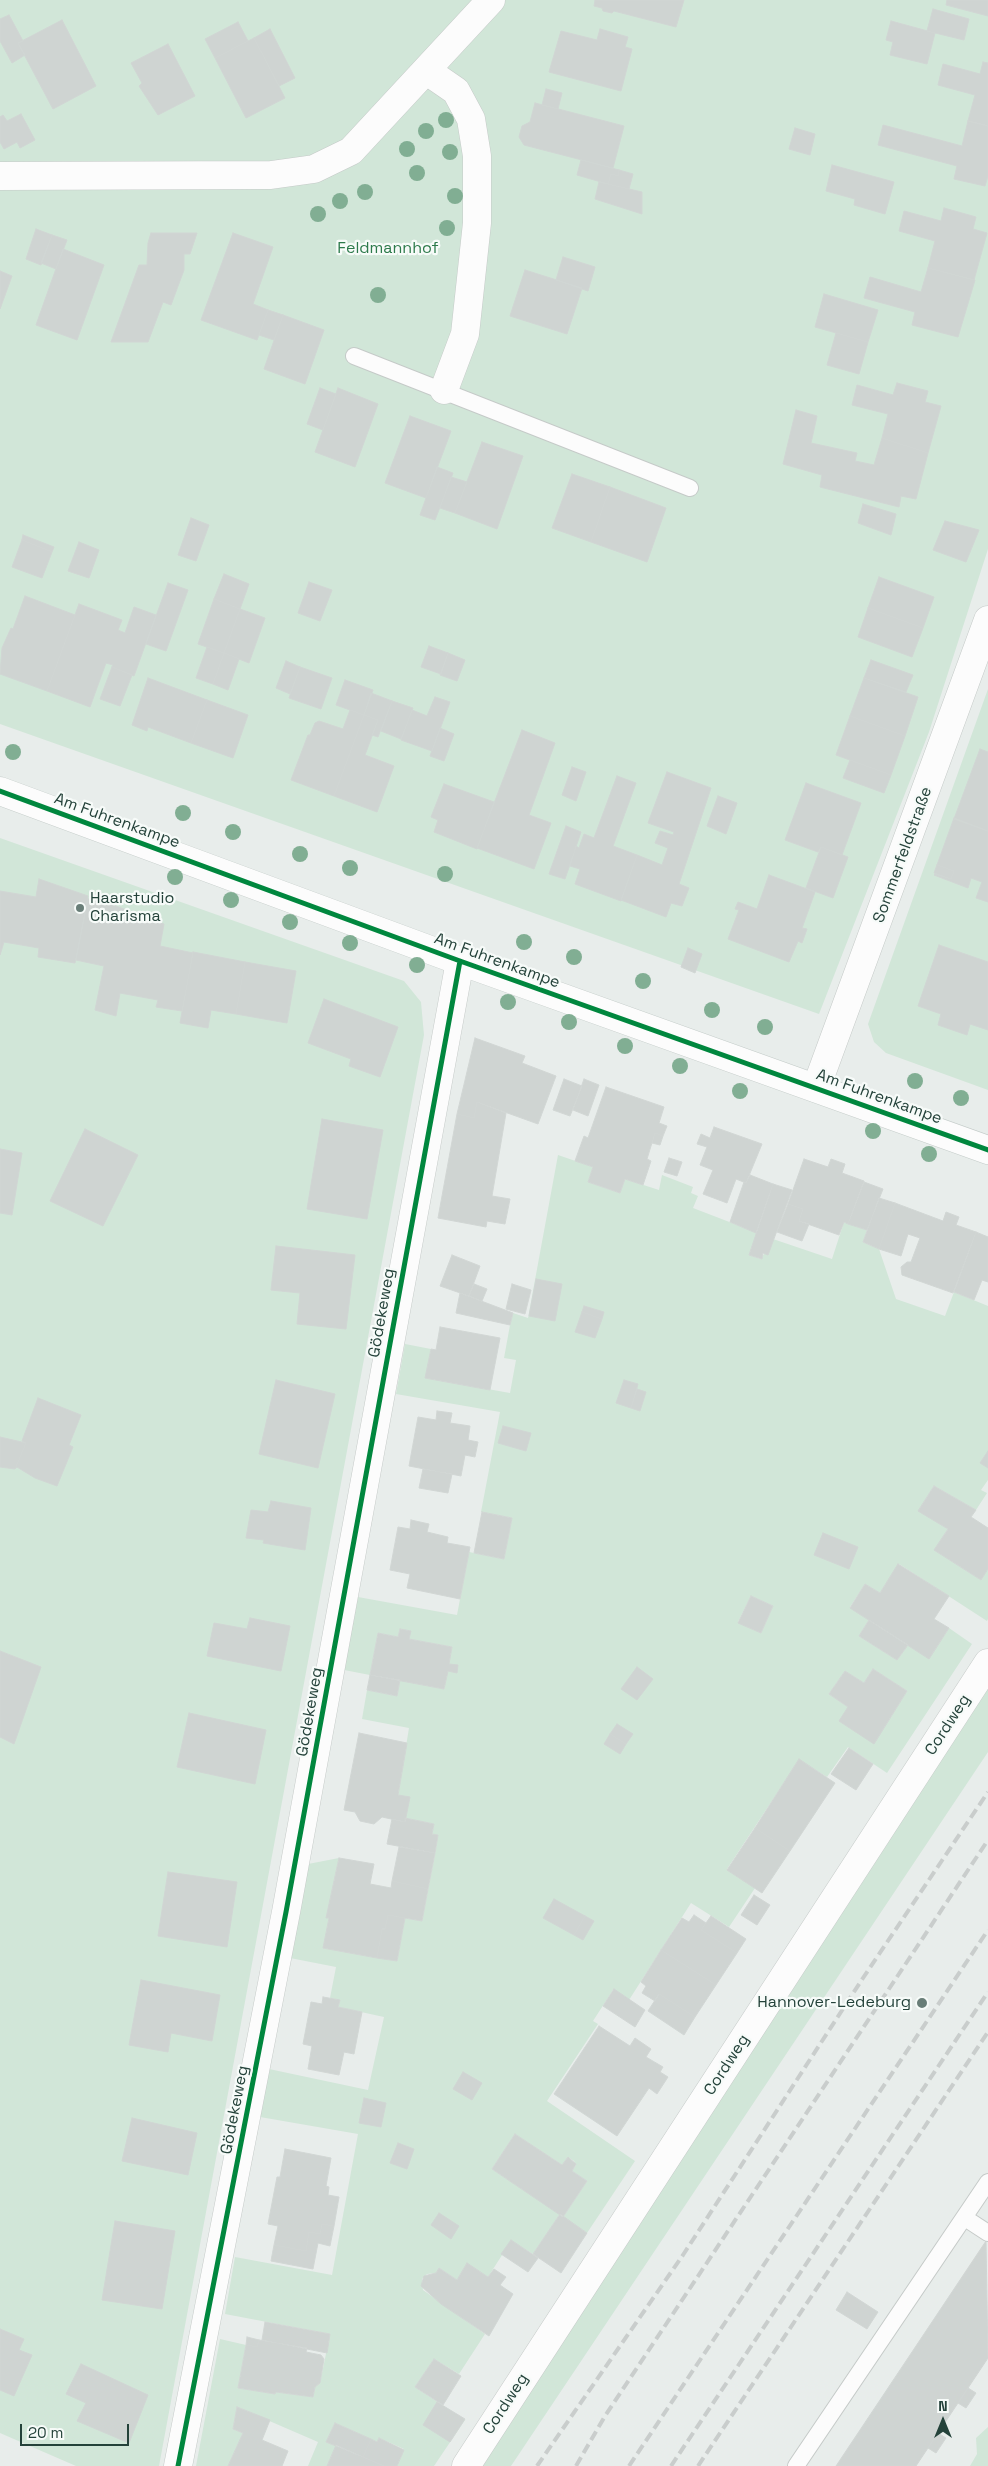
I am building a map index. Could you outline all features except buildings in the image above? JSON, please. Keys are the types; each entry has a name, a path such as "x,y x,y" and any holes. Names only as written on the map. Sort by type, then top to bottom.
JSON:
{"street":[{"path":"0,176 271,176 314,169 351,151 491,0"},
{"path":"427,70 456,90 471,119 477,156 477,223 465,334 444,390"},
{"name":"Sommerfeldstraße","path":"816,1088 988,620"},
{"name":"Am Fuhrenkampe","path":"0,792 460,961 988,1150"},
{"name":"Gödekeweg","path":"178,2466 286,1912 460,961"},
{"name":"Cordweg","path":"466,2466 988,1663"}],"lane":[{"path":"354,356 690,488"},
{"path":"796,2466 988,2182"},
{"path":"965,2218 988,2233"}],"green space":[{"name":"Feldmannhof","path":"0,0 988,0 988,549 929,732 819,1014 0,724"},
{"path":"988,689 988,1090 886,1053 874,1042 868,1024"},
{"path":"0,838 404,981 421,1002 424,1035 159,2466 76,2466 0,2433"},
{"path":"558,1155 593,1167 588,1182 620,1193 625,1179 659,1190 662,1175 693,1187 691,1193 698,1196 693,1208 758,1233 749,1255 761,1259 773,1239 832,1259 844,1222 867,1230 863,1242 879,1249 896,1299 945,1316 954,1292 988,1306 988,1480 981,1490 987,1493 976,1510 934,1486 919,1510 948,1529 935,1550 981,1580 988,1569 988,1619 987,1621 899,1564 880,1593 865,1584 850,1607 869,1620 859,1636 897,1660 908,1645 929,1658 949,1628 972,1644 887,1773 848,1747 827,1777 799,1760 727,1869 755,1888 729,1927 691,1903 629,2000 613,1990 593,2021 598,2024 547,2101 635,2161 587,2233 563,2217 587,2181 572,2171 576,2165 574,2161 568,2157 562,2165 515,2134 492,2169 560,2214 533,2254 511,2241 488,2277 467,2264 457,2280 439,2268 436,2273 427,2274 422,2279 423,2290 485,2334 459,2374 434,2359 415,2387 465,2420 434,2466 397,2466 404,2449 379,2438 377,2442 335,2423 326,2442 336,2446 327,2466 308,2466 318,2442 237,2407 233,2429 243,2433 228,2466 196,2466 220,2339 246,2345 238,2388 275,2394 276,2392 313,2397 315,2387 320,2383 330,2334 225,2314 235,2257 332,2275 358,2134 260,2117 269,2069 368,2090 384,2017 338,2007 340,2000 330,1998 336,1967 290,1958 308,1864 339,1858 327,1917 329,1918 324,1948 397,1961 405,1918 422,1921 435,1854 438,1835 432,1834 434,1824 405,1818 398,1795 409,1728 362,1719 367,1690 397,1696 400,1680 444,1689 452,1647 409,1639 410,1631 400,1629 398,1637 378,1633 370,1675 344,1670 358,1597 457,1615 469,1552 504,1559 512,1518 481,1512 500,1412 396,1394 405,1344 431,1349 426,1378 510,1393 516,1360 504,1358 510,1325 513,1313 528,1318","holes":["751,1596 773,1606 761,1633 738,1622","873,1669 907,1691 874,1743 848,1707 829,1694 845,1671 864,1683"]},
{"path":"988,1663 988,1752 511,2466 466,2466"},
{"path":"988,2427 988,2466 970,2466 977,2454 976,2438"}],"railway":[{"path":"537,2466 683,2255 863,1978 988,1792"},
{"path":"576,2466 605,2416 988,1840"},
{"path":"629,2466 988,1930"},
{"path":"671,2466 988,1992"},
{"path":"698,2466 988,2032"}],"cycle path":[{"path":"0,791 460,961 988,1150"},
{"path":"178,2466 286,1912 460,961"}],"place":[{"name":"Haarstudio Charisma","path":"80,908"},
{"name":"Hannover-Ledeburg","path":"922,2003"}]}
